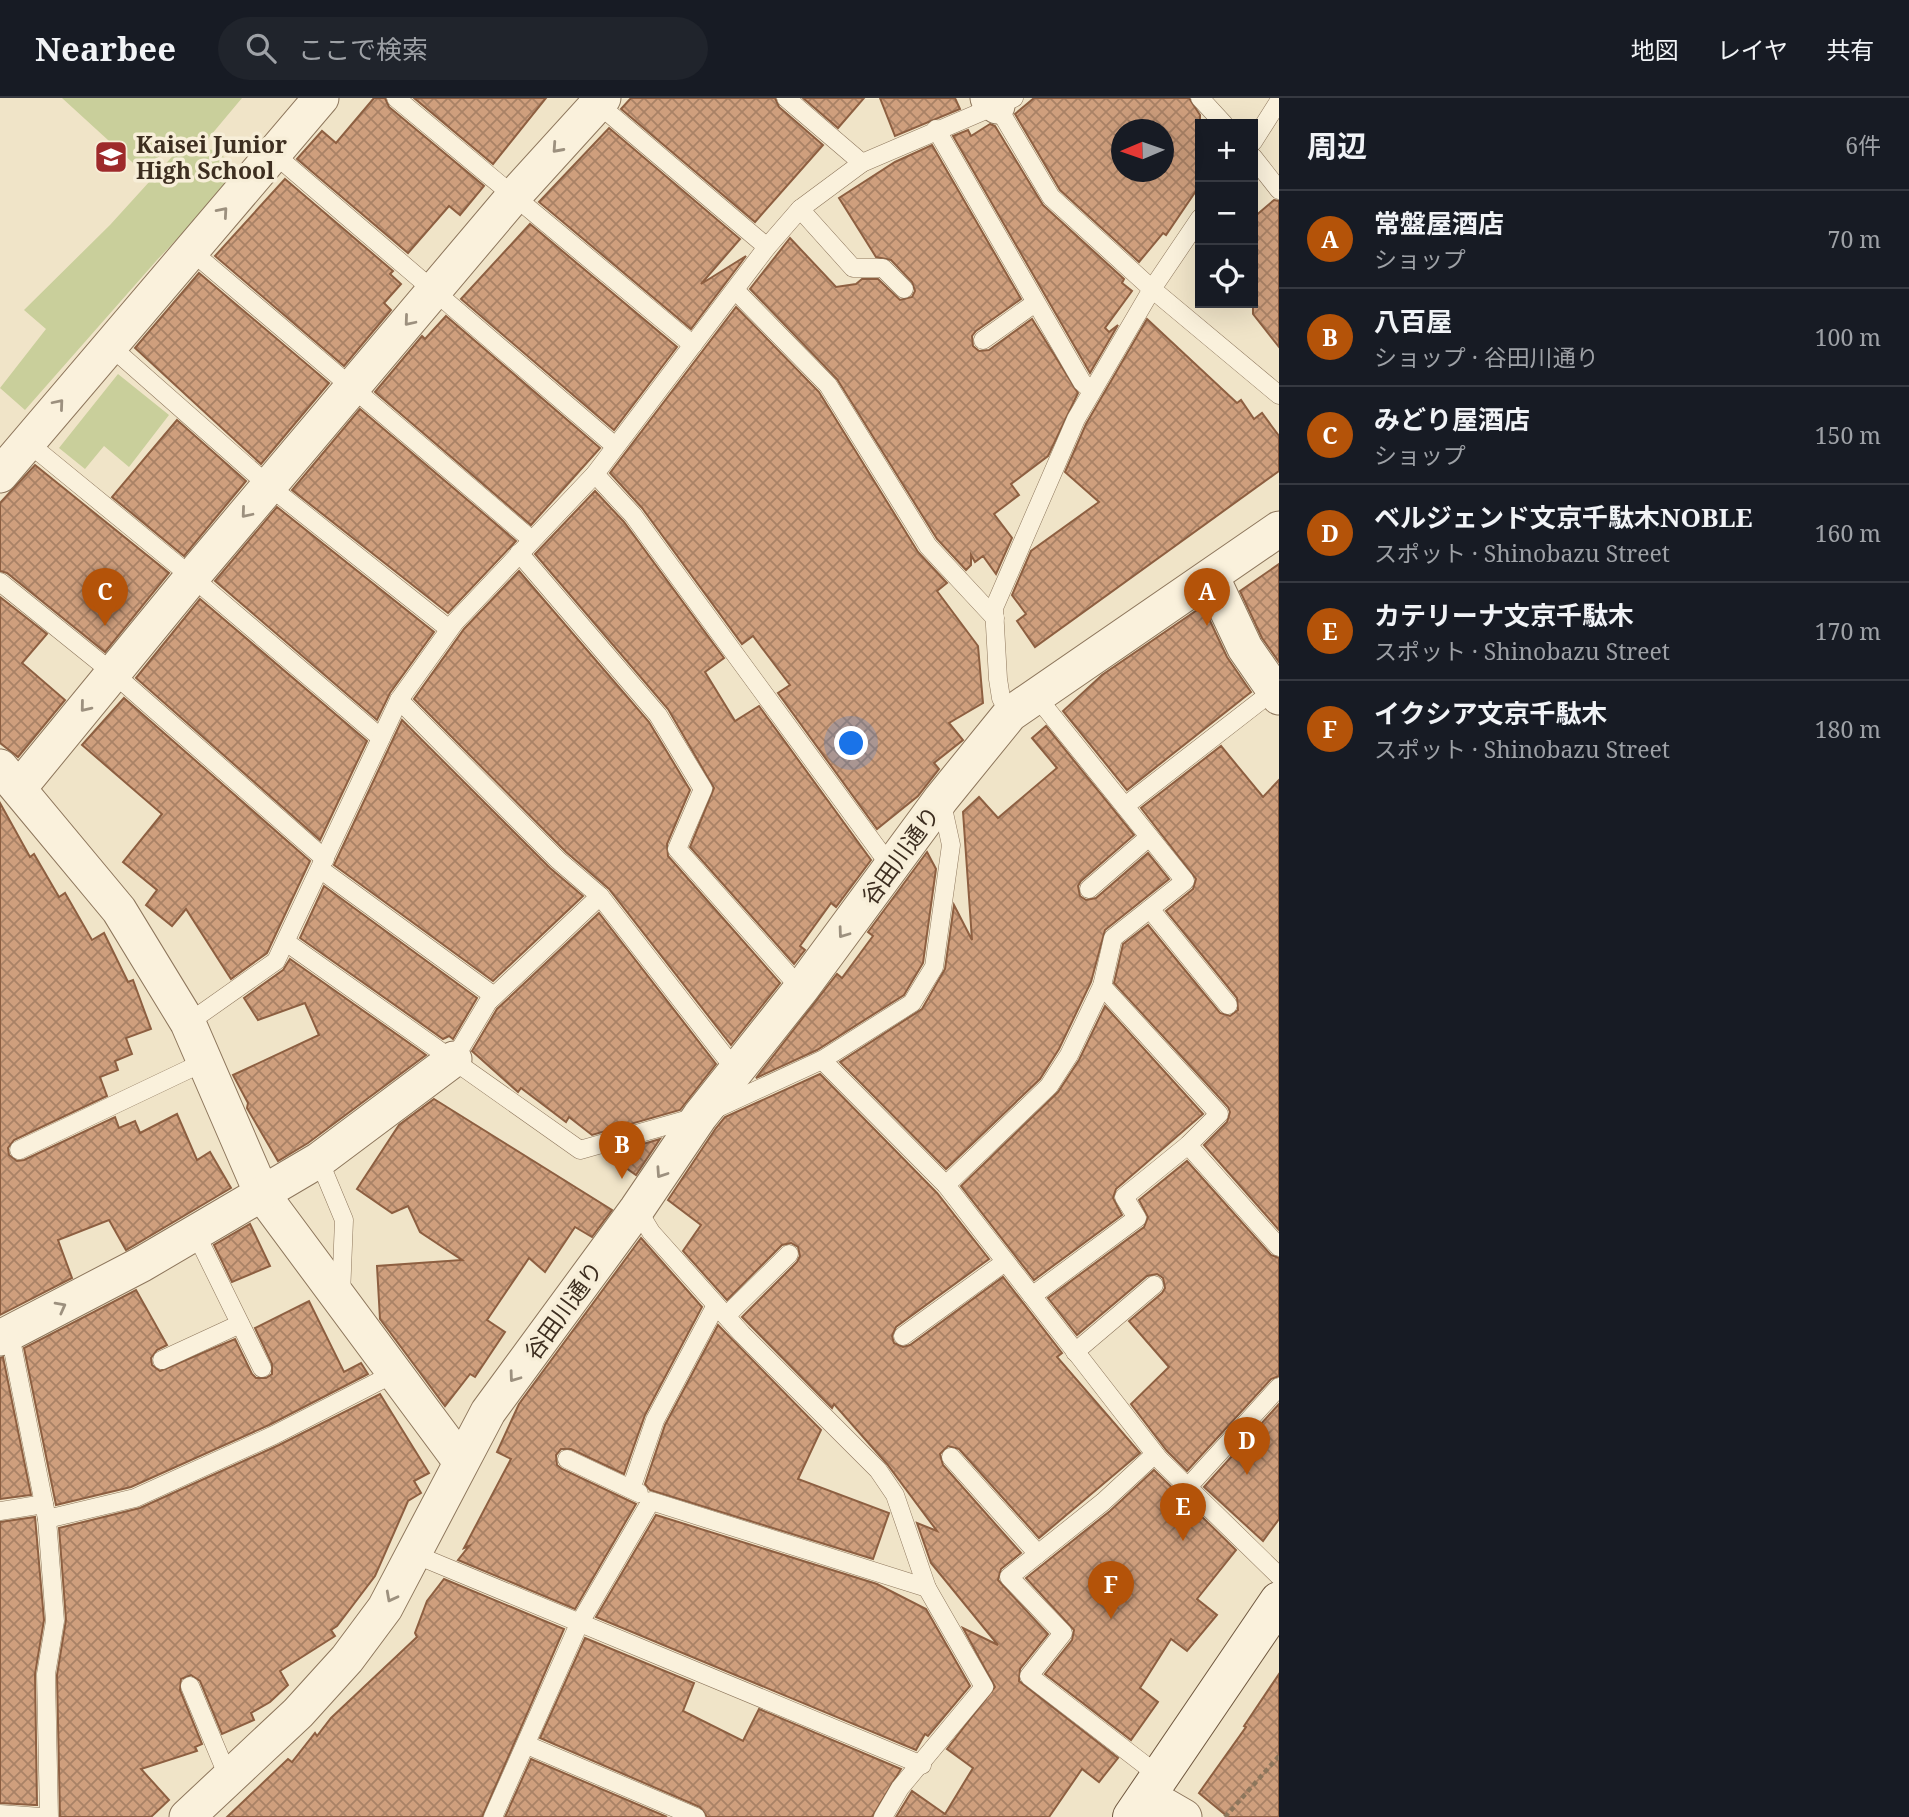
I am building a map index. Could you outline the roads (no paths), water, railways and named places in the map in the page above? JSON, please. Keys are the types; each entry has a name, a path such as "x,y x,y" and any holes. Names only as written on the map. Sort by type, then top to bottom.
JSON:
{"main road":[{"path":"1145,1796 1279,1601"}],"street":[{"path":"0,475 321,98"},
{"path":"461,1462 262,1194 187,1023 119,910 6,784 113,673 513,197 601,101"},
{"name":"谷田川通り","path":"187,1817 298,1713 347,1659 385,1608 488,1412 637,1209 700,1116 802,989 941,799 1023,705 1212,578 1279,528"},
{"path":"1212,578 1245,648 1276,694"},
{"path":"5,1336 195,1232 319,1160 454,1059"},
{"path":"1145,1796 1184,1817"}],"lane":[{"path":"396,98 693,345"},
{"path":"786,98 862,163"},
{"path":"1200,98 1219,119"},
{"path":"601,101 767,247"},
{"path":"187,1023 276,961 399,700 449,629 595,474 767,247 800,209 862,163 1000,101 1051,198 1152,289 1279,395"},
{"path":"1258,134 1279,102"},
{"path":"936,129 1082,382 1092,391"},
{"path":"273,153 615,446"},
{"path":"1258,163 1279,190"},
{"path":"800,209 853,268 883,268 904,289"},
{"path":"946,1185 1049,1086 1069,1055 1102,986 1113,937 1185,881 1125,806 1023,705 1001,698 994,608 1076,419 1152,289 1195,225"},
{"path":"190,250 352,389 525,547 658,715 703,789 677,849 802,989"},
{"path":"736,291 828,385 928,546 995,618"},
{"path":"983,340 1035,303"},
{"path":"109,345 269,486 449,629"},
{"path":"27,442 382,738"},
{"path":"595,474 633,515 891,867"},
{"path":"0,582 113,673 322,864 494,996"},
{"path":"1125,806 1276,694"},
{"path":"399,700 558,860 600,896 737,1072"},
{"path":"285,942 580,1150 700,1116 822,1060 912,1003 934,967 951,845 941,799"},
{"path":"1089,889 1149,837"},
{"path":"454,1059 494,996 600,896"},
{"path":"1150,909 1228,1005"},
{"path":"1032,1296 1137,1218 1124,1197 1188,1145 1219,1114 1102,986"},
{"path":"822,1060 946,1185 1154,1454 1279,1576"},
{"path":"19,1150 204,1062"},
{"path":"1188,1145 1279,1247"},
{"path":"319,1160 344,1220 340,1300"},
{"path":"637,1209 651,1232 721,1311 878,1470 895,1495 927,1588 984,1688 900,1788 887,1816"},
{"path":"195,1232 261,1368"},
{"path":"631,1489 655,1420 721,1311 789,1254"},
{"path":"903,1336 1005,1262"},
{"path":"1075,1352 1154,1285"},
{"path":"162,1360 240,1324"},
{"path":"5,1336 45,1511 55,1621 46,1674 48,1817"},
{"path":"0,1511 45,1511 147,1493 263,1440 395,1373"},
{"path":"1187,1488 1279,1387"},
{"path":"1145,1796 1029,1676 1063,1633 1009,1577 1103,1502 1154,1454"},
{"path":"951,1457 1038,1554"},
{"path":"567,1459 651,1501 927,1588"},
{"path":"494,1817 579,1624 651,1501"},
{"path":"414,1554 922,1765"},
{"path":"190,1686 229,1779"},
{"path":"527,1745 696,1817"},
{"path":"0,1814 41,1817"}],"place":[{"name":"Kaisei Junior High School","path":"111,157"},
{"name":"みどり屋酒店","path":"105,626"},
{"name":"常盤屋酒店","path":"1207,626"},
{"name":"八百屋","path":"622,1179"},
{"name":"ベルジェンド文京千駄木NOBLE","path":"1247,1475"},
{"name":"カテリーナ文京千駄木","path":"1183,1541"},
{"name":"イクシア文京千駄木","path":"1111,1619"}]}
